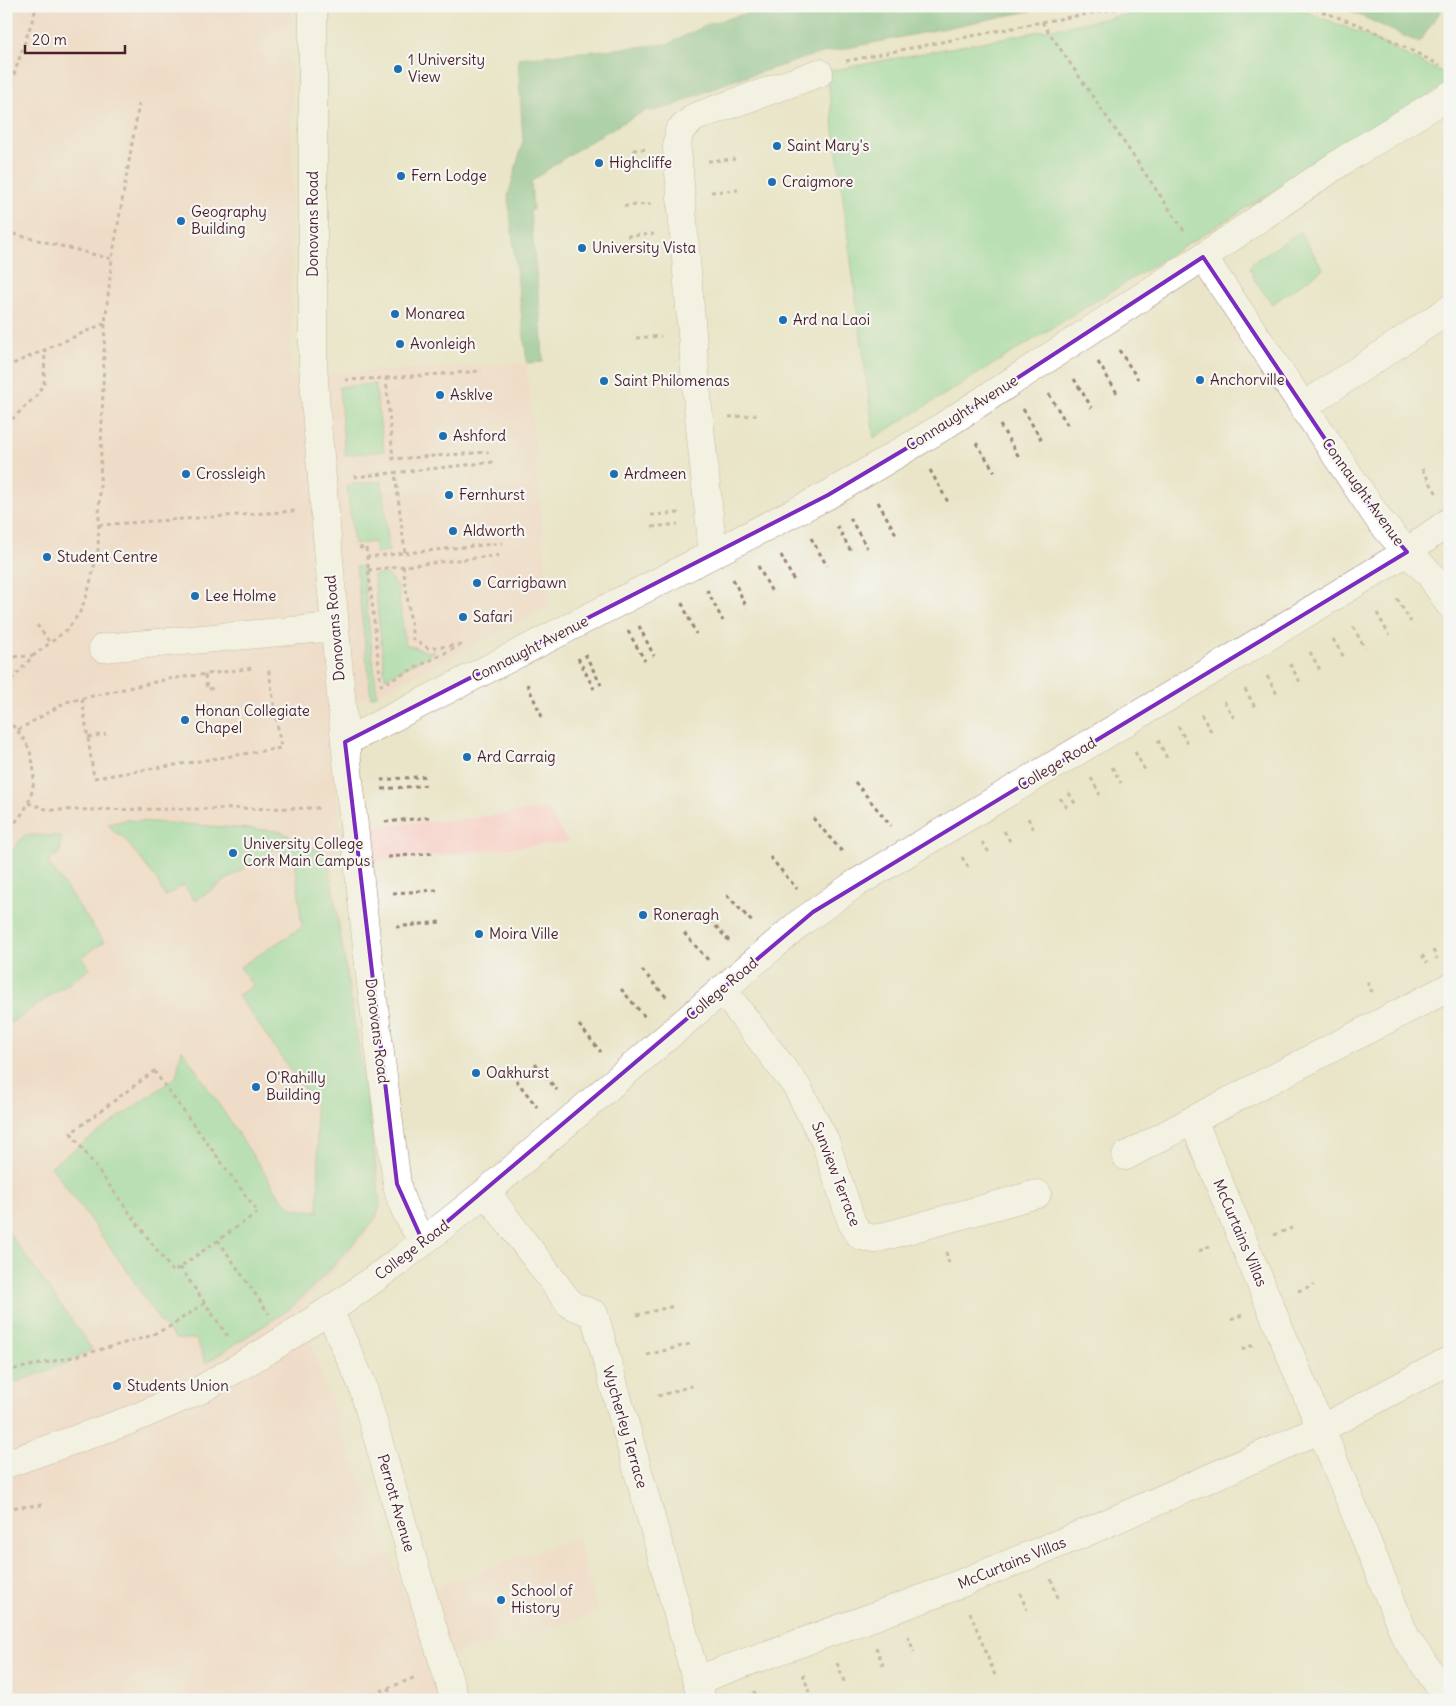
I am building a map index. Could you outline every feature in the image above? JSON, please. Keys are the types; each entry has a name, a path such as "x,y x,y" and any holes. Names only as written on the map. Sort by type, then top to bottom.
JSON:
{"street":[{"name":"Donovans Road","path":"313,6 313,363 345,742 372,993 398,1193 406,1212 423,1242"},
{"path":"713,553 696,388 677,147 679,131 695,117 818,73"},
{"name":"Connaught Avenue","path":"345,742 828,495 939,429 1202,257 1344,160 1450,95"},
{"name":"Connaught Avenue","path":"1202,257 1380,521 1407,552"},
{"path":"1303,407 1450,309"},
{"name":"College Road","path":"6,1464 133,1419 191,1394 261,1354 345,1300 486,1192 813,912 854,884 1157,704 1407,552 1450,521"},
{"path":"1407,552 1428,572 1450,605"},
{"path":"103,648 335,627"},
{"path":"1126,1156 1450,988"},
{"name":"Sunview Terrace","path":"722,989 798,1086 825,1141 852,1223 861,1236 875,1239 1037,1194"},
{"name":"McCurtains Villas","path":"1193,1120 1322,1429 1406,1638 1449,1700"},
{"name":"Wycherley Terrace","path":"486,1192 571,1306 594,1314 699,1690"},
{"name":"Perrott Avenue","path":"329,1310 362,1384 455,1700"},
{"name":"McCurtains Villas","path":"699,1690 1087,1532 1322,1429 1450,1360"}],"path":[{"path":"6,98 37,6"},
{"path":"818,73 827,66 1042,22 1132,6"},
{"path":"1307,6 1367,28 1441,65"},
{"path":"1042,22 1202,257"},
{"path":"6,686 33,656 68,629 80,612 88,592 98,550 105,322 112,260 139,104"},
{"path":"703,162 735,159"},
{"path":"705,192 738,190"},
{"path":"624,206 652,204"},
{"path":"6,232 112,260"},
{"path":"627,236 663,233"},
{"path":"6,367 105,322"},
{"path":"636,338 663,336"},
{"path":"1118,347 1138,379"},
{"path":"6,426 38,395 44,384 45,349"},
{"path":"1097,360 1117,393"},
{"path":"353,380 482,371"},
{"path":"1073,376 1092,408"},
{"path":"386,378 393,459 489,452"},
{"path":"1048,392 1068,426"},
{"path":"1023,409 1042,441"},
{"path":"724,418 758,415"},
{"path":"999,424 1019,457"},
{"path":"974,440 995,472"},
{"path":"1444,453 1450,462"},
{"path":"355,477 494,462"},
{"path":"929,469 948,502"},
{"path":"1422,469 1438,494"},
{"path":"395,472 406,553"},
{"path":"6,493 11,501"},
{"path":"876,499 896,534"},
{"path":"99,525 303,511"},
{"path":"651,515 687,512"},
{"path":"848,514 867,548"},
{"path":"834,521 852,553"},
{"path":"652,527 679,524"},
{"path":"808,534 827,566"},
{"path":"366,556 503,543"},
{"path":"366,547 382,685 461,645"},
{"path":"778,550 796,583"},
{"path":"368,570 503,555"},
{"path":"755,561 774,594"},
{"path":"403,566 413,639 428,648 461,645"},
{"path":"730,574 747,608"},
{"path":"705,587 723,621"},
{"path":"1397,599 1411,622"},
{"path":"680,600 696,634"},
{"path":"1377,613 1389,635"},
{"path":"637,622 654,656"},
{"path":"37,625 50,643"},
{"path":"626,627 645,661"},
{"path":"1354,627 1365,648"},
{"path":"1333,640 1345,659"},
{"path":"461,645 464,651"},
{"path":"583,650 601,685"},
{"path":"1310,652 1321,672"},
{"path":"576,653 594,689"},
{"path":"6,657 33,656"},
{"path":"1290,664 1301,684"},
{"path":"18,730 66,702 168,679 275,665"},
{"path":"82,698 94,778 281,748 268,666"},
{"path":"205,674 207,689 217,688"},
{"path":"1267,676 1278,696"},
{"path":"524,679 542,717"},
{"path":"1245,689 1256,709"},
{"path":"1224,701 1235,720"},
{"path":"1201,713 1212,733"},
{"path":"6,720 18,730 28,746 34,765 34,784 28,803 15,824 6,830"},
{"path":"1177,726 1189,746"},
{"path":"88,737 106,734"},
{"path":"1156,737 1167,758"},
{"path":"1133,750 1145,770"},
{"path":"1110,762 1121,783"},
{"path":"1088,774 1100,795"},
{"path":"381,780 427,776"},
{"path":"854,782 895,829"},
{"path":"381,789 429,785"},
{"path":"1065,786 1077,807"},
{"path":"1056,791 1069,812"},
{"path":"28,803 49,810 352,808"},
{"path":"384,822 431,817"},
{"path":"814,818 848,858"},
{"path":"387,858 434,853"},
{"path":"770,856 799,892"},
{"path":"390,894 437,890"},
{"path":"727,895 754,924"},
{"path":"705,914 731,944"},
{"path":"393,927 440,922"},
{"path":"684,933 710,962"},
{"path":"642,970 668,999"},
{"path":"621,989 646,1017"},
{"path":"579,1025 603,1054"},
{"path":"534,1064 559,1093"},
{"path":"154,1071 258,1212 218,1240 172,1272 71,1133 154,1071"},
{"path":"516,1080 539,1109"},
{"path":"218,1240 257,1296"},
{"path":"180,1267 233,1342"},
{"path":"6,1371 73,1357 147,1337 169,1327 205,1303"},
{"path":"637,1315 674,1306"},
{"path":"647,1355 690,1344"},
{"path":"658,1396 694,1385"},
{"path":"6,1508 43,1505"},
{"path":"1050,1575 1059,1600"},
{"path":"970,1610 996,1678"},
{"path":"874,1643 884,1668"},
{"path":"835,1657 845,1684"},
{"path":"358,1700 421,1675"},
{"path":"380,1700 391,1696 388,1688"}],"highlighted area":[{"path":"1203,257 1380,521 1407,552 813,912 423,1242 397,1184 345,742 828,495 939,429"}],"shaded area":[{"name":"University College Cork Main Campus","path":"6,6 291,6 292,324 290,375 527,363 550,607 377,695 328,705 340,826 381,826 482,817 547,808 568,842 384,861 333,863 344,945 373,1122 382,1204 378,1221 330,1276 301,1304 318,1364 357,1471 372,1503 407,1603 436,1587 577,1537 598,1613 461,1652 428,1665 440,1700 6,1700"}],"green space":[{"path":"763,6 1054,6 818,54 723,84 673,106 653,111 647,110 573,152 531,182 533,210 530,211 541,319 543,362 527,363 508,197 523,141 518,58 668,44 711,23 748,13"},
{"path":"1173,6 1293,6 1365,35 1450,76 1450,82 874,438 828,71"},
{"path":"1340,6 1444,6 1419,43"},
{"path":"1300,232 1323,269 1272,304 1254,279 1250,267 1253,262"},
{"path":"375,384 384,451 345,455 339,387"},
{"path":"382,481 389,551 376,553 374,542 354,544 347,485"},
{"path":"362,566 377,695 371,697 356,567"},
{"path":"387,574 398,588 405,644 428,652 435,650 431,654 385,678 374,575"},
{"path":"127,820 279,831 327,854 371,1123 380,1206 375,1219 327,1273 291,1308 206,1363 196,1339 176,1339 161,1323 125,1268 51,1166 176,1077 182,1049 281,1198 294,1209 318,1211 319,1170 315,1105 238,995 253,986 240,967 302,927 295,857 274,848 195,901 184,885 165,896 155,877 122,836 114,832 108,824"},
{"path":"26,835 61,836 60,852 48,862 104,942 82,957 90,969 6,1026 6,856"},
{"path":"6,1229 92,1349 70,1362 6,1386"}],"place":[{"name":"1 University View","path":"398,69"},
{"name":"Saint Mary's","path":"777,146"},
{"name":"Highcliffe","path":"599,163"},
{"name":"Fern Lodge","path":"401,176"},
{"name":"Craigmore","path":"772,182"},
{"name":"Geography Building","path":"181,221"},
{"name":"University Vista","path":"582,248"},
{"name":"Monarea","path":"395,314"},
{"name":"Ard na Laoi","path":"783,320"},
{"name":"Avonleigh","path":"400,344"},
{"name":"Anchorville","path":"1200,380"},
{"name":"Saint Philomenas","path":"604,381"},
{"name":"Asklve","path":"440,395"},
{"name":"Ashford","path":"443,436"},
{"name":"Crossleigh","path":"186,474"},
{"name":"Ardmeen","path":"614,474"},
{"name":"Fernhurst","path":"449,495"},
{"name":"Aldworth","path":"453,531"},
{"name":"Student Centre","path":"47,557"},
{"name":"Carrigbawn","path":"477,583"},
{"name":"Lee Holme","path":"195,596"},
{"name":"Safari","path":"463,617"},
{"name":"Honan Collegiate Chapel","path":"185,720"},
{"name":"Ard Carraig","path":"467,757"},
{"name":"University College Cork Main Campus","path":"233,853"},
{"name":"Roneragh","path":"643,915"},
{"name":"Moira Ville","path":"479,934"},
{"name":"Oakhurst","path":"476,1073"},
{"name":"O'Rahilly Building","path":"256,1087"},
{"name":"Students Union","path":"117,1386"},
{"name":"School of History","path":"501,1600"}]}
